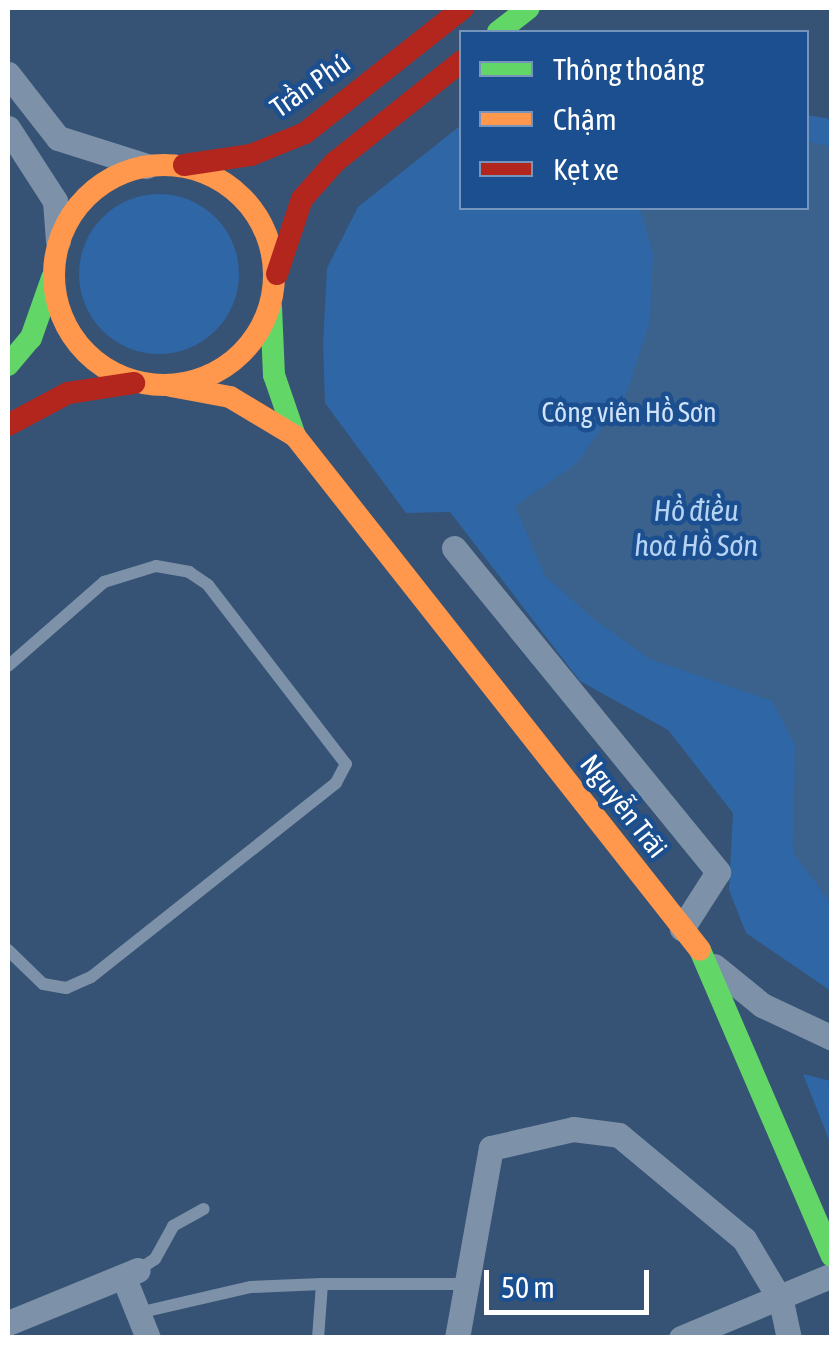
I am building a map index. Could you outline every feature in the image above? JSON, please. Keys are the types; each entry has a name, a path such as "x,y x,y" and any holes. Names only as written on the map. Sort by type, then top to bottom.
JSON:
{"main road":[{"name":"Trần Phú","path":"8,365 31,338 52,276 58,241 92,191 159,166 251,155 305,132 462,8"},
{"path":"501,30 530,8"},
{"name":"Trần Phú","path":"8,425 68,394 134,382 171,386 234,362 273,293 302,199 334,162 459,63"},
{"path":"159,166 224,182 248,203 265,229 273,293 274,375 294,436"},
{"name":"Trần Phú","path":"52,276 75,343 134,382"},
{"path":"171,386 230,397 294,436"},
{"name":"Nguyễn Trãi","path":"294,436 710,963 832,1256"}],"street":[{"path":"8,74 58,138 159,166"},
{"path":"8,128 55,201 58,241"},
{"path":"454,548 718,872 682,928"},
{"path":"710,963 762,1005 832,1038"},
{"path":"457,1338 491,1148 574,1129 619,1134 661,1165 744,1239 782,1301 790,1338"},
{"path":"8,1323 131,1274 143,1325"},
{"path":"681,1338 782,1301 832,1275"}],"lane":[{"path":"8,666 104,582 156,566 189,572 208,585 346,764 336,783 91,978 66,988 44,984 8,950"},
{"path":"131,1274 156,1259 173,1226 204,1209"},
{"path":"318,1338 322,1284"},
{"path":"143,1325 251,1288 467,1284"}],"green space":[{"name":"Công viên Hồ Sơn","path":"809,115 831,119 831,991 746,933 729,890 733,813 668,730 580,681 450,512 406,513 325,403 327,268 358,207 459,127 459,210 809,210"},
{"path":"159,194 189,201 215,218 232,244 239,274 232,304 215,330 189,347 159,354 129,347 103,330 86,304 79,274 86,244 103,218 129,201"},
{"path":"803,1074 831,1081 831,1145"}],"water":[{"name":"Hồ điều hoà Hồ Sơn","path":"809,141 832,147 831,904 793,852 795,745 772,701 650,659 595,620 545,576 515,506 576,464 626,395 650,321 653,254 641,210 809,210"}],"traffic: fast":[{"path":"501,30 529,8"},
{"path":"8,365 31,338 52,278"},
{"path":"271,307 274,375 295,436"},
{"path":"700,950 832,1256"}],"traffic: slow":[{"path":"164,165 206,173 242,197 266,233 274,275 266,317 242,353 206,377 164,385 122,377 86,353 62,317 54,275 62,233 86,197 122,173 164,165"},
{"path":"171,386 230,397 295,436 700,950"}],"traffic: jam":[{"path":"184,165 251,155 305,133 463,8"},
{"path":"277,274 302,199 335,162 459,63"},
{"path":"8,425 68,393 134,383"}]}
